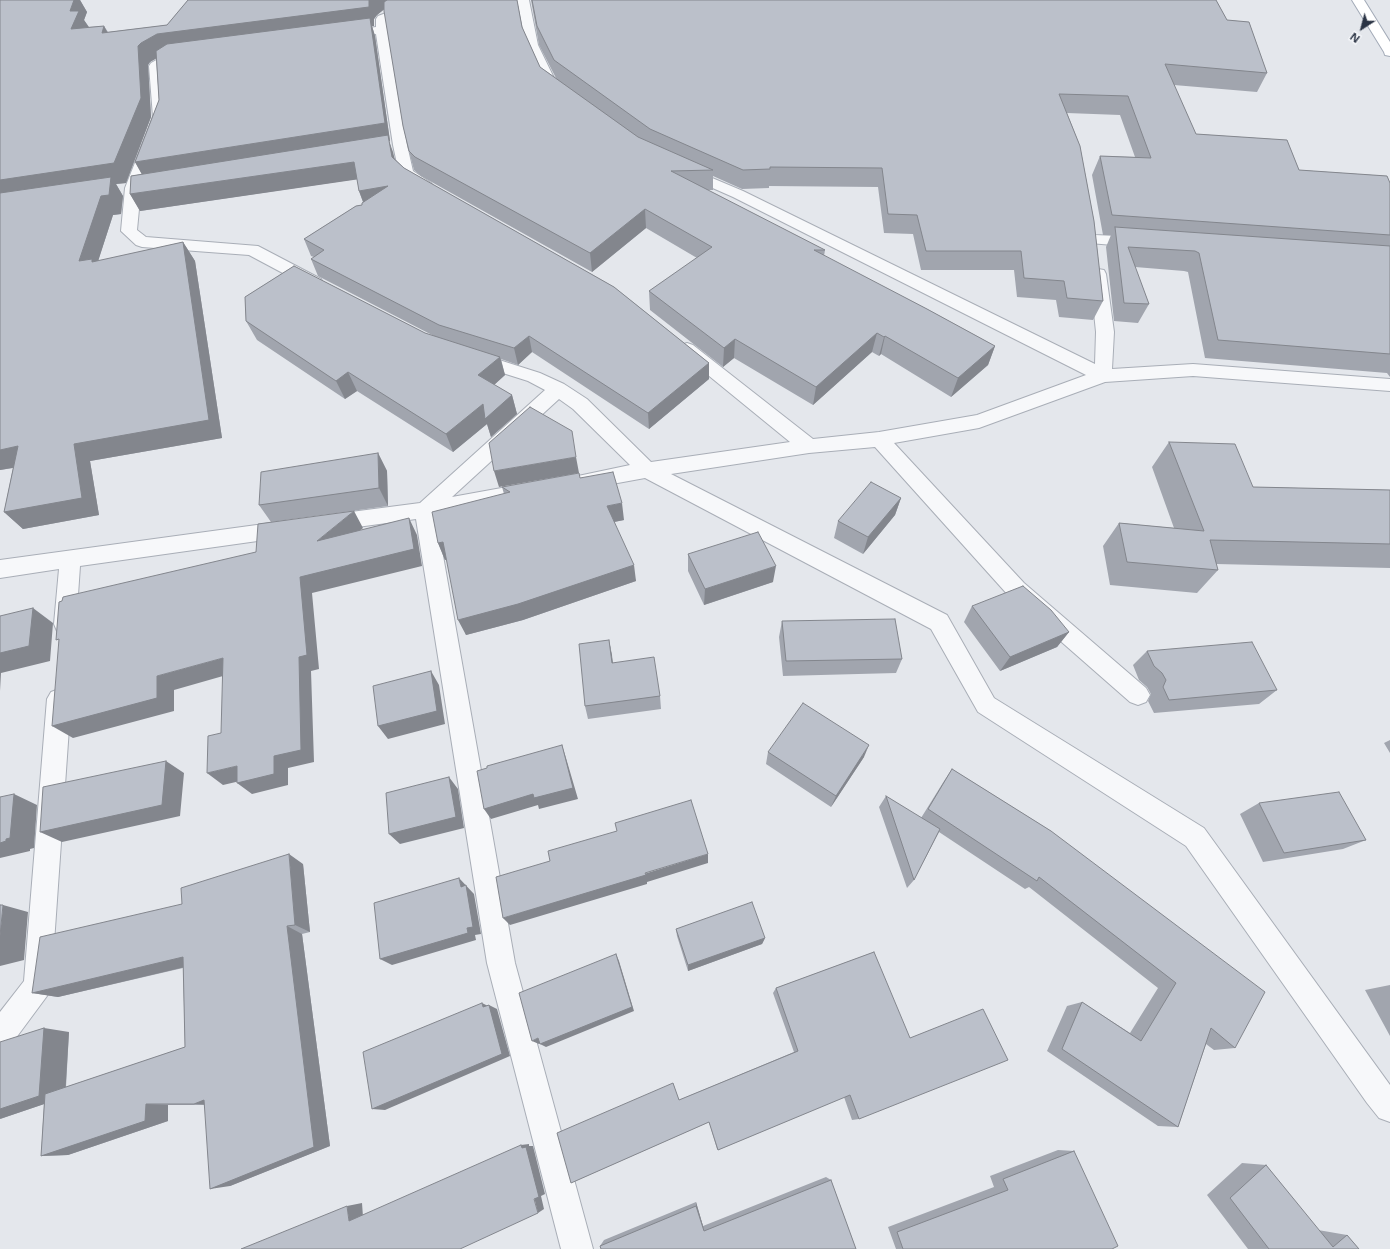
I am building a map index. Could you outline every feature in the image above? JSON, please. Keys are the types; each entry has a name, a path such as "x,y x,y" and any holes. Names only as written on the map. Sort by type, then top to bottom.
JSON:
{"main road":[{"path":"1358,0 1390,52"}],"street":[{"path":"523,0 532,45 549,82 575,101"},
{"path":"396,8 382,19 382,30 400,145 406,173 436,192"},
{"path":"328,37 382,30"},
{"path":"203,53 172,58 156,66 160,116 133,188 129,231 142,242 252,250 325,288"},
{"path":"384,148 400,145"},
{"path":"673,165 738,194 1103,376"},
{"path":"117,191 148,186"},
{"path":"1103,376 1105,332 1095,245 1149,243"},
{"path":"678,342 809,446"},
{"path":"460,354 534,377 558,389 580,404 648,470 938,622 986,706 1195,837 1376,1093 1390,1107"},
{"path":"571,484 648,470 809,446 879,439 979,421 1103,376 1193,370 1390,385"},
{"path":"425,510 558,389"},
{"path":"879,439 1016,589 1138,695"},
{"path":"0,569 70,558 425,510 525,492"},
{"path":"425,510 501,963 577,1249"},
{"path":"63,646 70,558"},
{"path":"0,1036 37,986 61,677"}],"building":[{"path":"0,0 74,0 70,11 79,11 71,29 104,26 102,33 167,25 188,0 369,0 369,7 157,34 138,46 141,98 114,163 0,180"},
{"path":"387,0 517,0 522,27 540,67 638,137 713,170 671,171 825,250 814,250 995,346 958,378 885,336 884,337 877,333 816,387 735,339 724,348 649,291 712,247 645,209 590,253 415,157 409,151 403,126 384,11 384,2"},
{"path":"532,0 1216,0 1227,20 1249,22 1267,73 1165,64 1196,134 1287,140 1299,170 1387,176 1390,183 1390,235 1112,215 1100,156 1151,158 1128,96 1059,94 1080,146 1094,221 1103,301 1067,298 1064,281 1024,278 1021,251 926,251 917,215 888,214 882,168 770,167 770,169 743,170 650,129 554,60 537,26"},
{"path":"370,18 385,123 135,162 159,100 156,51 167,44"},
{"path":"388,135 392,157 404,168 614,287 709,363 648,413 529,336 514,348 439,325 311,259 324,250 304,239 356,206 362,205 362,203 388,186 359,191 354,162 130,194 131,176"},
{"path":"111,177 109,195 101,196 79,261 92,259 92,262 183,242 209,420 74,444 82,498 4,512 18,446 0,450 0,193"},
{"path":"1115,227 1390,246 1390,354 1218,340 1199,253 1195,251 1128,247 1149,304 1124,303"},
{"path":"294,266 425,333 500,357 478,375 512,395 485,419 483,404 446,434 348,372 336,381 246,321 245,297"},
{"path":"530,407 572,431 576,457 494,471 489,443"},
{"path":"1169,442 1235,444 1253,487 1390,490 1390,544 1210,540 1218,570 1127,562 1119,523 1204,531"},
{"path":"378,453 379,488 259,505 261,472"},
{"path":"613,472 622,503 607,506 634,565 518,604 458,620 443,542 438,543 432,512 510,492 502,487 579,473 580,478"},
{"path":"871,482 901,498 868,537 838,521"},
{"path":"354,511 317,541 409,518 414,549 300,577 307,655 299,657 301,750 274,756 274,774 237,783 237,766 207,773 208,736 221,733 223,658 157,676 157,698 52,726 59,639 56,640 59,602 62,601 63,597 256,552 258,524"},
{"path":"758,532 776,566 705,589 688,554"},
{"path":"1023,586 1051,610 1069,632 1010,657 972,606"},
{"path":"33,608 29,646 0,653 0,616"},
{"path":"895,619 902,659 786,661 782,621"},
{"path":"609,640 612,663 654,657 660,696 585,706 579,644"},
{"path":"1252,642 1277,690 1169,700 1163,687 1166,680 1162,673 1154,666 1147,651"},
{"path":"431,671 437,711 378,726 373,686"},
{"path":"803,703 869,745 836,796 768,752"},
{"path":"562,745 573,788 534,798 533,794 484,809 477,771 487,768 487,766"},
{"path":"166,761 162,805 40,832 43,787"},
{"path":"952,769 1051,831 1265,992 1235,1048 1211,1028 1178,1127 1062,1049 1082,1002 1141,1041 1176,983 1039,877 1037,881 928,809"},
{"path":"449,777 456,817 389,834 386,793"},
{"path":"1339,792 1366,840 1284,853 1259,803"},
{"path":"14,794 10,838 0,843 0,797"},
{"path":"886,796 940,829 914,880"},
{"path":"691,800 708,854 645,873 646,875 503,918 496,877 550,861 548,851 617,831 615,823"},
{"path":"289,854 295,925 287,926 314,1147 210,1189 204,1100 194,1104 146,1104 145,1121 41,1156 45,1094 185,1047 183,957 32,993 40,937 182,904 181,888"},
{"path":"459,878 461,887 466,885 473,927 467,928 468,933 380,959 374,903"},
{"path":"752,902 765,938 688,965 676,929"},
{"path":"0,905 3,905 0,936"},
{"path":"874,952 910,1038 983,1009 1008,1060 859,1119 850,1095 718,1150 709,1122 571,1183 557,1133 673,1083 679,1100 798,1051 776,988"},
{"path":"616,954 632,1007 540,1044 538,1038 532,1041 519,993"},
{"path":"482,1003 483,1007 489,1005 502,1054 372,1109 363,1052"},
{"path":"44,1028 39,1096 0,1109 0,1042"},
{"path":"521,1145 522,1148 526,1147 539,1197 534,1199 538,1213 460,1249 241,1249 347,1206 349,1221"},
{"path":"1074,1151 1118,1246 1112,1249 903,1249 897,1232 1008,1190 1003,1179"},
{"path":"1266,1165 1333,1247 1347,1235 1359,1249 1269,1249 1230,1198"},
{"path":"831,1180 856,1249 601,1249 600,1246 696,1206 704,1231"}]}
